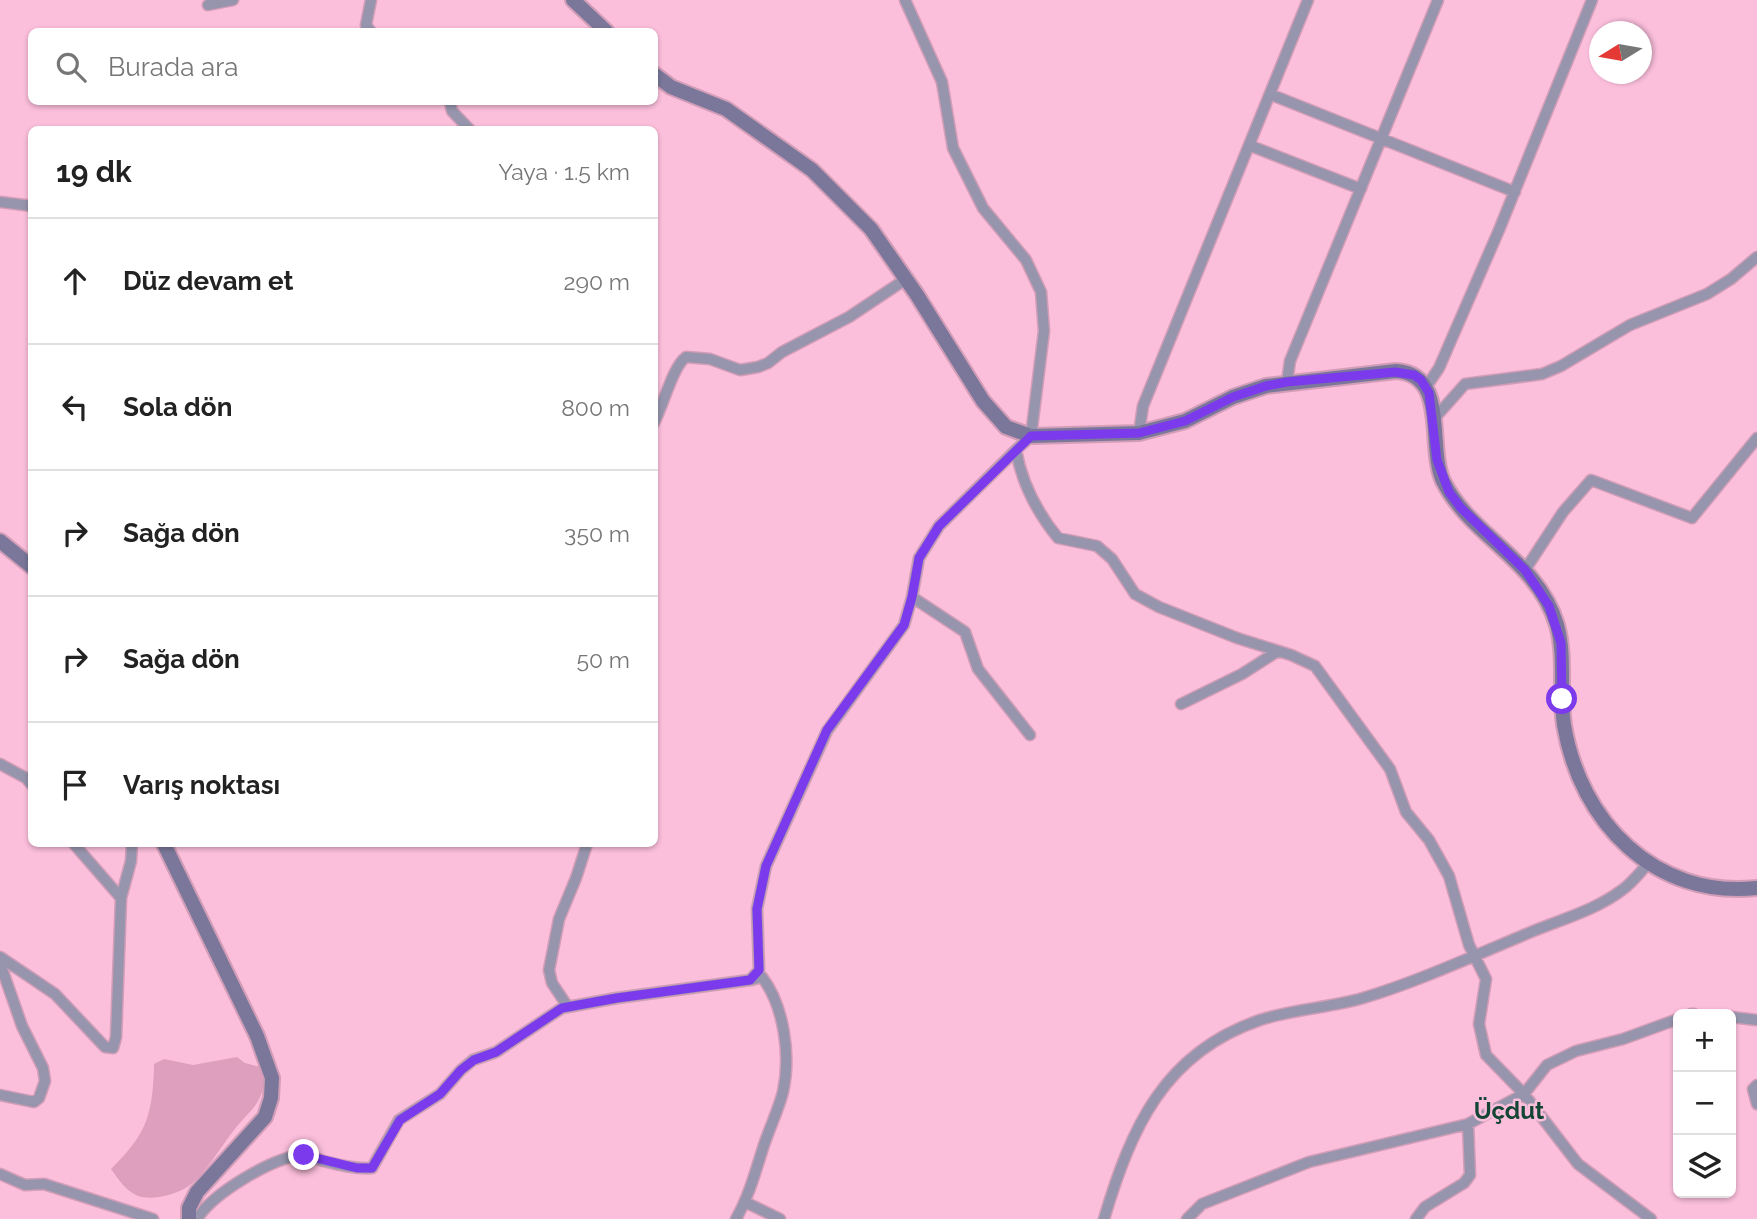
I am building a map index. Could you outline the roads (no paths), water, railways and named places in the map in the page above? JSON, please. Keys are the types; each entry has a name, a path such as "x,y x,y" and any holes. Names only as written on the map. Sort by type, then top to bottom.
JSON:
{"street":[{"path":"208,5 233,0"},
{"path":"368,28 366,25 371,0"},
{"path":"573,0 603,28"},
{"path":"750,980 759,970 757,909 766,866 827,730 904,625 919,558 939,526 1031,436 1044,331 1041,292 1026,260 983,208 953,148 942,82 905,0"},
{"path":"1139,433 1143,406 1272,95 1308,0"},
{"path":"1287,382 1290,360 1438,0"},
{"path":"1426,387 1439,368 1515,192 1592,0"},
{"path":"658,77 671,87 726,109 812,170 871,229 983,401 1006,428 1031,436 1139,433 1185,421 1248,391 1287,382 1395,372 1414,375 1426,387 1431,401 1437,460 1449,492 1461,508 1525,570 1545,598 1561,643 1564,726 1579,777 1594,806 1609,828 1648,864 1681,881 1707,888 1735,891 1757,888"},
{"path":"1272,95 1515,192"},
{"path":"451,105 452,111 466,126"},
{"path":"1251,146 1361,189"},
{"path":"0,202 28,207"},
{"path":"1433,421 1465,384 1542,374 1561,366 1630,325 1707,294 1731,279 1757,257"},
{"path":"658,415 674,371 686,357 710,359 740,370 758,367 849,317 906,279"},
{"path":"1525,570 1563,512 1591,480 1692,518 1757,438"},
{"path":"1016,450 1021,477 1039,515 1058,538 1097,546 1112,559 1135,594 1159,607 1315,666 1390,769 1406,812 1429,840 1449,876 1459,914 1486,979 1479,1024 1486,1055 1524,1094 1578,1164 1651,1219"},
{"path":"0,541 28,564"},
{"path":"912,597 965,632 978,669 1030,735"},
{"path":"1181,704 1242,674 1278,651"},
{"path":"0,764 28,780"},
{"path":"77,847 121,898"},
{"path":"0,957 55,994 105,1047 113,1048 116,1037 121,898 131,861 132,847"},
{"path":"165,847 257,1036 272,1079 271,1098 265,1117 197,1192 189,1208 189,1219"},
{"path":"568,1007 552,983 549,970 559,919 586,847"},
{"path":"1104,1219 1137,1127 1166,1084 1198,1053 1233,1031 1259,1020 1373,995 1475,955 1607,899 1629,884 1648,864"},
{"path":"0,963 22,1026 43,1068 45,1081 34,1102 0,1095"},
{"path":"197,1219 202,1211 223,1193 273,1163 304,1155 357,1168 372,1168 400,1120 440,1094 461,1070 474,1060 496,1052 562,1008 762,976 770,988 780,1017 786,1058 783,1091 745,1202 736,1219"},
{"path":"1736,1018 1757,1020"},
{"path":"1187,1219 1202,1204 1309,1162 1468,1124 1524,1094 1547,1065 1576,1051 1623,1040 1673,1021"},
{"path":"1757,1085 1753,1089 1757,1104"},
{"path":"1416,1219 1425,1207 1464,1183 1470,1175 1468,1124"},
{"path":"0,1174 25,1185 44,1184 153,1219"},
{"path":"745,1202 780,1219"}],"district":[{"name":"Üçdut","path":"1509,1111"}]}
